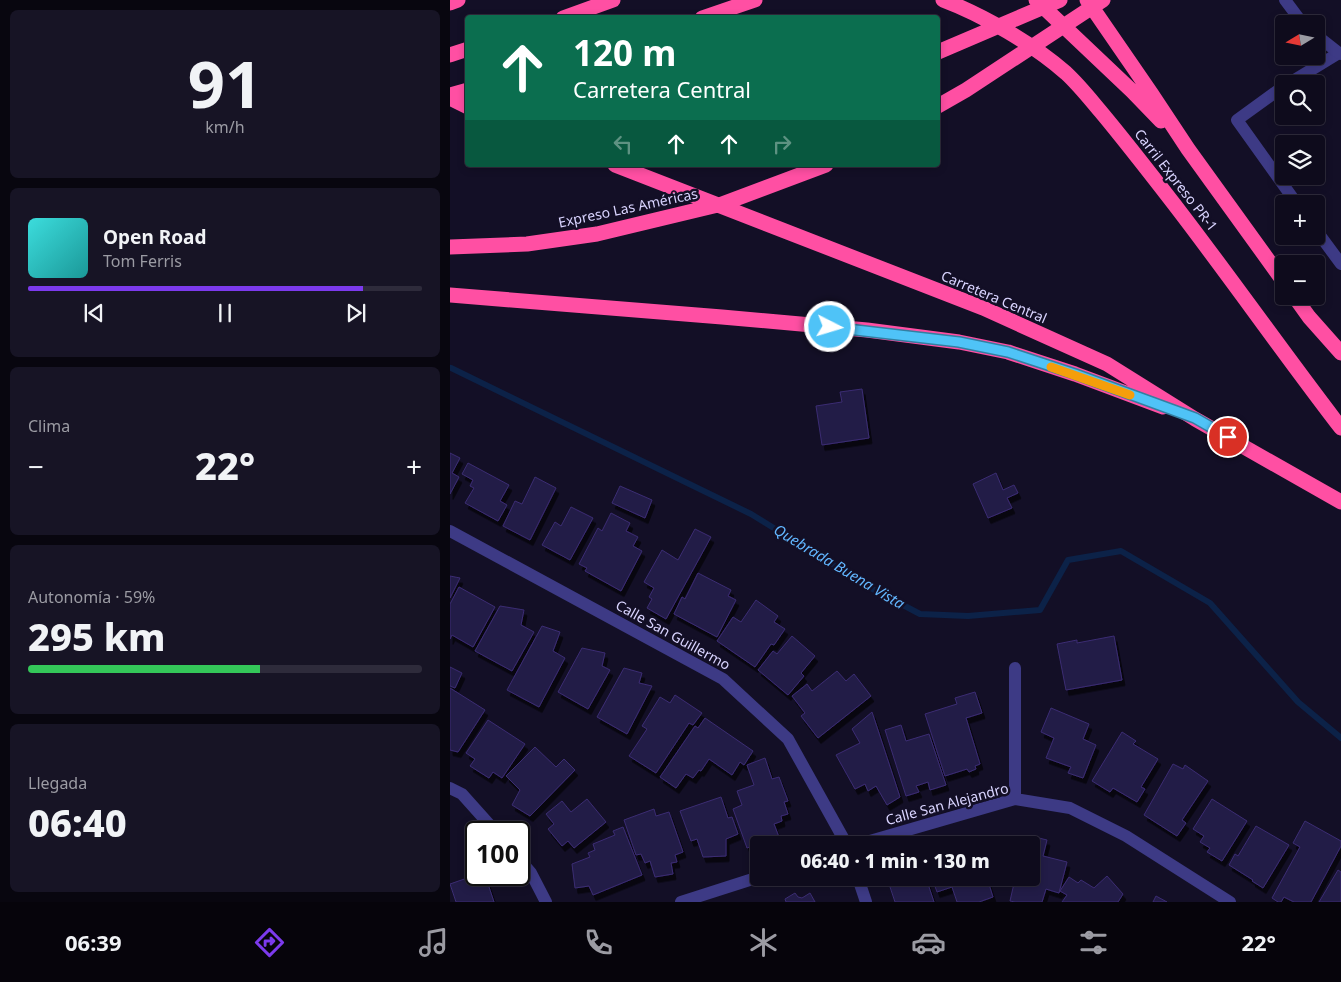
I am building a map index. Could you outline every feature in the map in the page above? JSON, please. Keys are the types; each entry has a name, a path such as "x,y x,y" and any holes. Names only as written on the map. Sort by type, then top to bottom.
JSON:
{"highway":[{"path":"450,3 458,0"},
{"path":"571,15 613,0"},
{"path":"711,15 755,0"},
{"name":"Carril Expreso PR-1","path":"943,0 961,7 1018,38 1049,59 1087,95 1151,172 1341,428"},
{"path":"1036,0 1132,91 1188,149"},
{"path":"940,51 1060,0"},
{"path":"1086,0 1188,149 1275,270"},
{"path":"940,105 966,90 1103,0"},
{"path":"450,55 465,50"},
{"path":"450,97 465,91"},
{"path":"450,97 465,105"},
{"name":"Carretera Central","path":"620,167 984,308 1106,364 1341,502"},
{"name":"Expreso Las Américas","path":"450,246 527,244 597,234 722,204 821,167"},
{"path":"450,295 760,320 867,330 959,342 1008,352 1075,374 1195,418"},
{"path":"1300,305 1341,353"}],"street":[{"path":"1285,0 1296,15"},
{"path":"1304,75 1340,54 1325,43"},
{"path":"1275,93 1237,120 1291,195"},
{"path":"1325,242 1341,264"},
{"name":"Calle San Guillermo","path":"450,531 723,679 788,739 842,836"},
{"path":"1015,668 1015,799"},
{"path":"450,788 462,794 486,821"},
{"name":"Calle San Alejandro","path":"887,836 1015,799 1070,808 1126,836 1230,902"},
{"path":"530,872 546,902"},
{"path":"681,902 750,879"},
{"path":"861,886 866,902"}],"building":[{"path":"862,389 869,438 822,445 816,406 842,402 840,392"},
{"path":"450,453 460,458 452,473 459,477 450,494"},
{"path":"468,463 509,485 500,501 507,505 498,521 465,503 474,488 470,486 473,480 462,474"},
{"path":"996,473 1003,490 1014,485 1018,493 1007,498 1012,508 988,518 973,484"},
{"path":"535,477 556,488 530,540 503,526 515,501 522,504"},
{"path":"620,486 652,500 645,518 612,503"},
{"path":"571,507 593,518 570,560 542,545 555,522 561,526"},
{"path":"611,513 630,523 626,531 638,537 633,546 642,551 621,591 585,571 587,568 579,564 598,528 602,531"},
{"path":"695,529 711,537 666,619 647,608 652,599 649,597 654,588 644,582 662,550 678,560"},
{"path":"698,573 731,590 728,596 736,600 717,637 674,614 682,597 685,599"},
{"path":"450,576 460,578 450,598"},
{"path":"459,587 495,607 473,647 452,635 450,639 450,604"},
{"path":"756,600 778,616 774,622 785,629 774,645 771,644 755,667 717,641 733,617 741,622"},
{"path":"500,606 524,610 521,625 534,632 512,671 475,651"},
{"path":"542,626 560,632 553,651 565,658 539,707 507,690"},
{"path":"792,636 815,656 801,673 804,676 788,695 758,670 773,651 777,654"},
{"path":"1114,636 1122,680 1066,690 1057,644 1077,640 1077,643"},
{"path":"582,648 605,653 602,666 610,670 588,709 558,692"},
{"path":"450,667 462,673 455,688 450,686"},
{"path":"624,668 642,673 639,683 652,686 627,734 597,717"},
{"path":"837,671 846,681 854,674 871,696 818,738 801,716 805,713 792,696 807,684 812,691"},
{"path":"450,688 485,710 458,752 450,750"},
{"path":"975,692 982,713 966,718 980,764 975,766 976,769 969,772 967,769 945,776 925,714 957,704 955,698"},
{"path":"675,695 702,713 693,725 689,723 656,773 629,756 647,729 642,726 660,697 670,703"},
{"path":"1051,708 1089,724 1083,739 1096,745 1083,778 1068,773 1071,767 1046,758 1054,738 1041,732"},
{"path":"872,712 900,797 887,805 876,786 868,791 865,784 855,789 836,755 860,743 852,729"},
{"path":"705,718 753,751 744,765 740,762 732,775 709,759 701,771 699,770 693,778 686,774 676,788 660,777 695,726 698,728"},
{"path":"488,720 525,744 502,778 493,772 489,778 470,766 475,759 466,753"},
{"path":"901,725 906,741 929,734 946,785 930,790 928,782 916,786 919,792 906,796 885,730"},
{"path":"1122,732 1136,741 1133,744 1158,759 1141,787 1145,789 1137,802 1113,788 1110,792 1092,781"},
{"path":"535,747 556,767 564,759 575,770 530,816 512,805 520,790 506,776"},
{"path":"765,758 772,779 779,777 788,801 784,802 788,814 781,816 782,821 774,824 779,836 750,836 750,847 747,848 733,809 742,805 737,791 754,785 747,765"},
{"path":"1173,764 1183,769 1185,765 1208,781 1182,820 1186,823 1177,836 1144,815"},
{"path":"721,797 728,818 732,817 738,834 726,839 726,856 703,857 697,839 691,841 680,811"},
{"path":"587,799 606,822 574,848 568,841 562,846 548,829 554,824 546,814 562,801 571,812"},
{"path":"1212,799 1247,821 1222,861 1207,852 1210,848 1200,842 1204,836 1193,829"},
{"path":"654,809 656,816 669,812 683,852 675,855 677,862 671,863 673,874 655,877 650,861 645,863 641,854 636,855 624,820"},
{"path":"1305,821 1341,841 1341,846 1311,902 1294,902 1284,897 1281,902 1278,902 1272,898 1300,847 1293,843"},
{"path":"1256,826 1289,845 1263,888 1229,865 1235,854 1238,856"},
{"path":"623,827 642,875 593,895 589,886 575,888 572,864 590,857 588,853 595,850 593,844 615,835 613,831"},
{"path":"1040,838 1047,840 1043,856 1067,862 1059,893 1046,889 1042,902 1010,901 1013,886 1040,886"},
{"path":"1338,870 1341,872 1341,902 1319,902"},
{"path":"1107,876 1123,894 1118,902 1062,902 1067,895 1060,891 1069,877 1078,883 1081,880 1094,888"},
{"path":"465,879 465,886 489,886 494,902 456,902 450,884"},
{"path":"890,886 929,886 934,902 895,902"},
{"path":"935,886 990,886 993,897 979,902 957,902 952,887 937,892"},
{"path":"795,893 798,897 802,898 810,893 815,902 786,902 785,899"},
{"path":"1156,896 1167,902 1153,902"}],"waterway":[{"name":"Quebrada Buena Vista","path":"451,368 751,514 869,587 920,614 968,616 1040,610 1068,560 1121,551 1210,603 1298,702 1341,738"}],"slow traffic":[{"path":"1051,367 1130,395"}],"route":[{"path":"830,327 959,342 1008,352 1075,374 1195,418 1228,437"}]}
